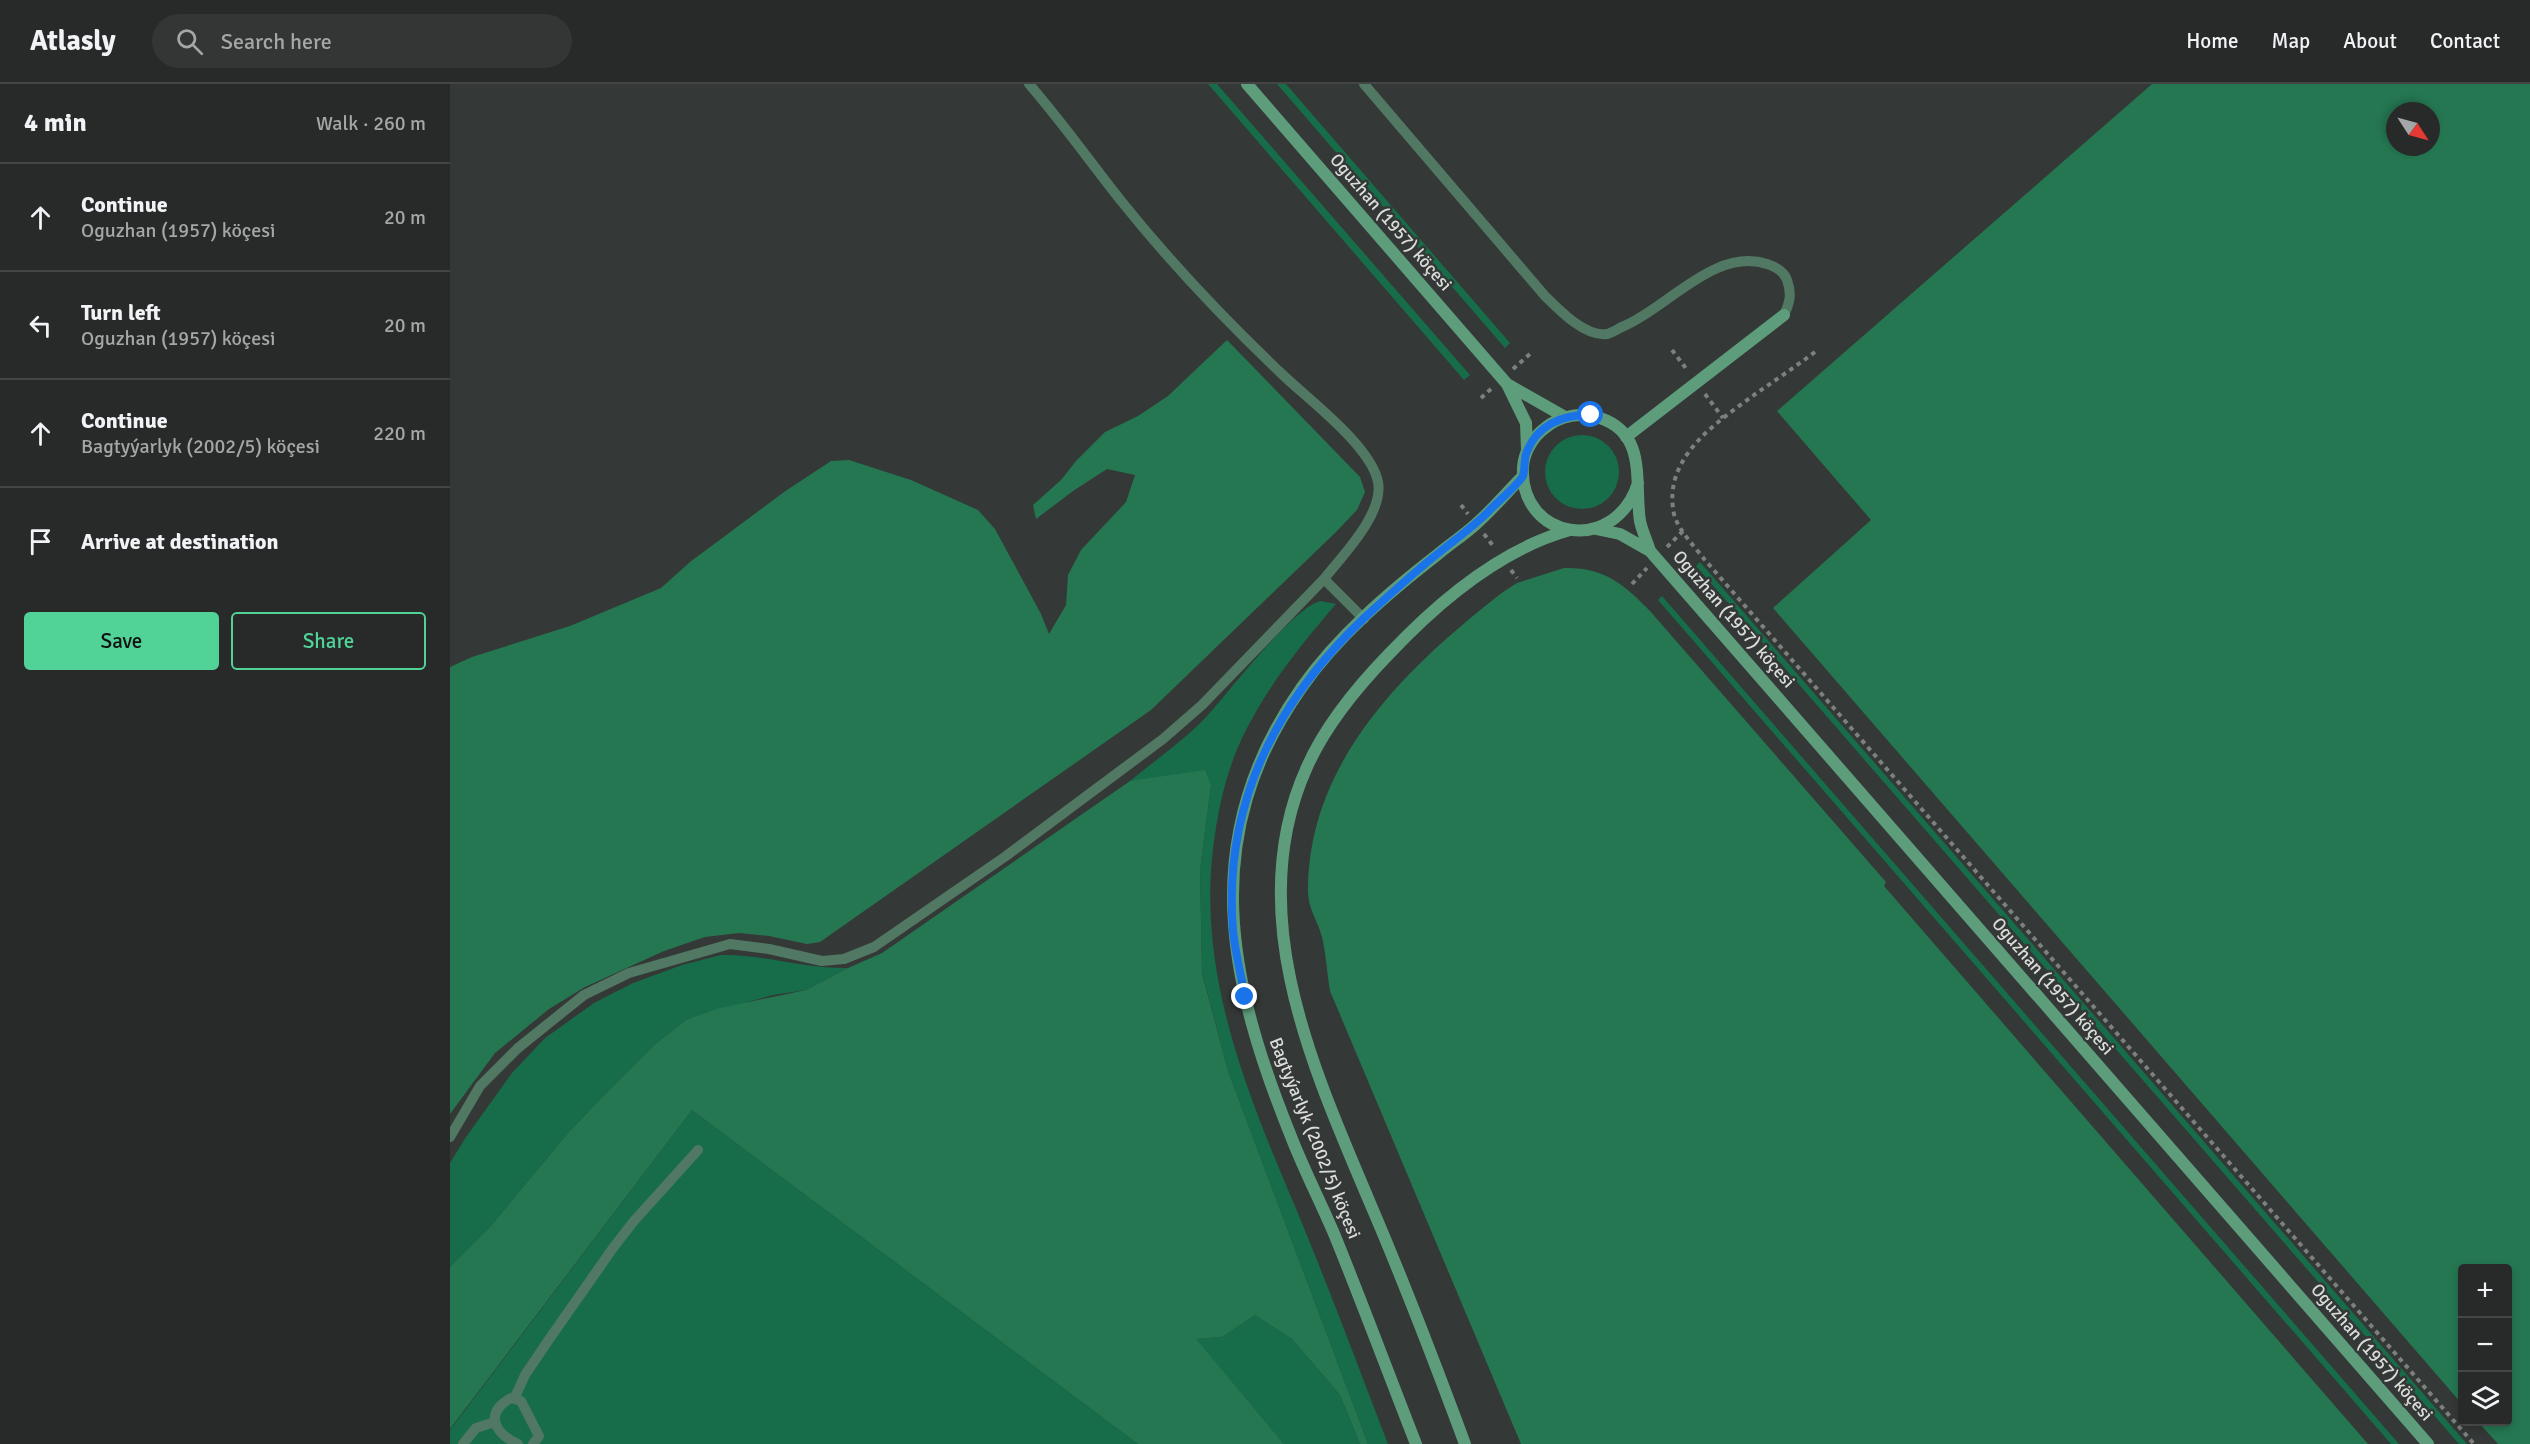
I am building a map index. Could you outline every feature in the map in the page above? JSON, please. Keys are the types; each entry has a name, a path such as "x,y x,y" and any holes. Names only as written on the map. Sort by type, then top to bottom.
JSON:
{"main road":[{"name":"Oguzhan (1957) köçesi","path":"1247,84 1507,384 1526,423 1527,450 1523,476 1527,495 1537,511 1546,520 1570,530 1596,529 1620,534 1650,551 2428,1444"},
{"path":"1626,437 1784,315"},
{"name":"Oguzhan (1957) köçesi","path":"1507,384 1565,417 1591,415 1604,419 1626,437 1632,445 1639,470 1640,522 1650,551"},
{"path":"1527,450 1543,429 1565,417"},
{"name":"Bagtyýarlyk (2002/5) köçesi","path":"1416,1444 1335,1235 1292,1139 1256,1042 1233,931 1232,880 1242,820 1257,766 1271,736 1302,686 1329,653 1364,618 1435,556 1476,524 1523,476"},
{"name":"Oguzhan (1957) köçesi","path":"1596,529 1614,520 1628,507 1638,483"},
{"name":"Bagtyýarlyk (2002/5) köçesi","path":"1466,1444 1315,1063 1296,1002 1283,946 1280,883 1282,859 1293,808 1307,767 1335,718 1364,680 1412,629 1468,584 1504,560 1546,538 1570,530"}],"lane":[{"path":"450,1137 480,1086 518,1048 584,995 629,973 730,944 769,949 822,961 844,958 874,946 1006,856 1163,739 1202,705 1324,579 1362,532 1375,506 1378,484 1373,467 1333,421 1281,373 1164,252 1029,84"},
{"path":"1364,84 1545,296 1566,317 1591,331 1606,334 1636,321 1704,275 1733,262 1762,262 1775,266 1785,274 1791,290 1790,301 1784,315"},
{"path":"1324,579 1364,618"},
{"path":"518,1444 506,1437 495,1422 494,1414 498,1407 515,1397 525,1375 613,1248 634,1221 698,1150"},
{"path":"515,1397 521,1401 529,1414 540,1436 538,1442"},
{"path":"463,1444 476,1428 495,1422"}],"path":[{"path":"1815,352 1701,435 1684,459 1675,484 1674,515 1680,526 1705,560 2474,1444"},
{"path":"1461,505 1517,578"}],"green space":[{"path":"1208,84 1217,84 1470,375 1464,380"},
{"path":"1277,84 1286,84 1510,343 1505,348"},
{"path":"2152,84 2530,84 2530,1444 2498,1444 2482,1426 2512,1426 2512,1264 2458,1264 2458,1399 1773,608 1871,520 1777,411"},
{"path":"1227,340 1360,477 1365,492 1357,510 1336,532 1151,710 820,942 807,944 769,936 739,933 705,937 664,951 585,987 549,1009 495,1053 450,1114 450,667 472,657 570,626 661,588 690,562 784,492 831,461 849,460 911,480 978,510 995,529 1041,614 1049,634 1066,605 1068,575 1081,550 1126,502 1135,475 1107,469 1036,519 1033,505 1061,480 1105,432 1138,416 1168,396"},
{"path":"1582,435 1596,438 1608,446 1616,458 1619,472 1616,486 1608,498 1596,506 1582,509 1568,506 1556,498 1548,486 1545,472 1548,458 1556,446 1568,438"},
{"path":"1700,562 2467,1444 2459,1444 1696,566"},
{"path":"1564,568 1591,570 1612,579 1622,585 1650,611 1886,882 1884,886 2368,1444 1521,1444 1330,991 1325,950 1311,908 1308,889 1313,842 1326,798 1345,757 1370,720 1400,684 1433,651 1503,592 1517,583"},
{"path":"1662,596 2399,1444 2391,1444 1658,600"},
{"path":"1321,601 1336,604 1297,652 1262,702 1242,738 1229,773 1215,834 1210,883 1212,932 1218,980 1243,1074 1388,1444 1368,1444 1228,1071 1202,972 1200,870 1211,785 1130,781 1199,724 1279,633 1309,606"},
{"path":"1205,770 1211,785 1200,870 1202,973 1228,1071 1368,1444 1360,1444 1340,1395 1292,1339 1255,1315 1222,1337 1196,1339 1284,1444 1138,1444 692,1110 450,1429 450,1267 490,1227 569,1132 654,1045 686,1020 720,1008 806,990 882,953 1130,781"},
{"path":"721,955 848,968 806,990 773,995 686,1020 654,1045 609,1090 569,1132 490,1227 450,1267 450,1163 512,1073 545,1038 594,1003 633,983 682,965"},
{"path":"692,1110 1138,1444 450,1444 450,1430"},
{"path":"1255,1315 1292,1339 1340,1395 1360,1444 1284,1444 1195,1339 1222,1337"}],"route":[{"path":"1245,997 1233,931 1232,880 1242,820 1257,766 1284,714 1302,686 1329,653 1364,618 1435,556 1476,524 1523,476 1527,450 1543,429 1565,417 1591,415"}]}
